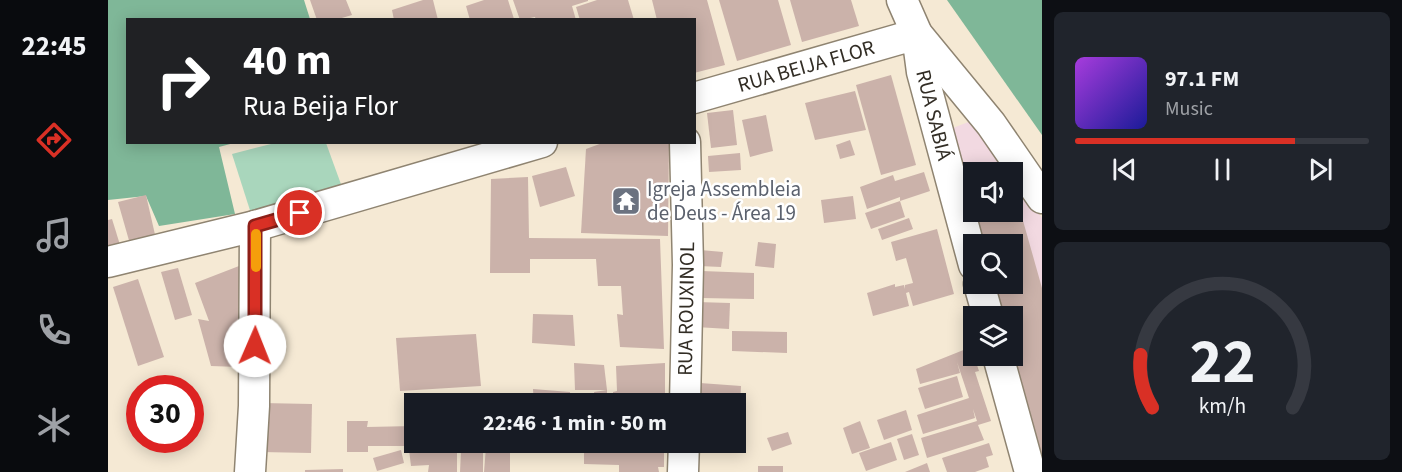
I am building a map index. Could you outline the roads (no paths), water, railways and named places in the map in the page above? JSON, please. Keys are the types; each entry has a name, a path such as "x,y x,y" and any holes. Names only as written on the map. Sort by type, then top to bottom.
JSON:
{"street":[{"path":"902,0 917,34 991,124 1042,198"},
{"name":"RUA BEIJA FLOR","path":"696,97 917,34"},
{"name":"RUA SABIÁ","path":"917,34 922,72 966,234"},
{"path":"108,262 255,226 535,144"},
{"name":"RUA ROUXINOL","path":"685,144 688,265 685,393"},
{"path":"250,472 254,406 255,226"},
{"path":"1001,366 1030,472"},
{"path":"683,472 684,453"}],"place":[{"name":"Igreja Assembleia de Deus - Área 19","path":"626,201"}]}
